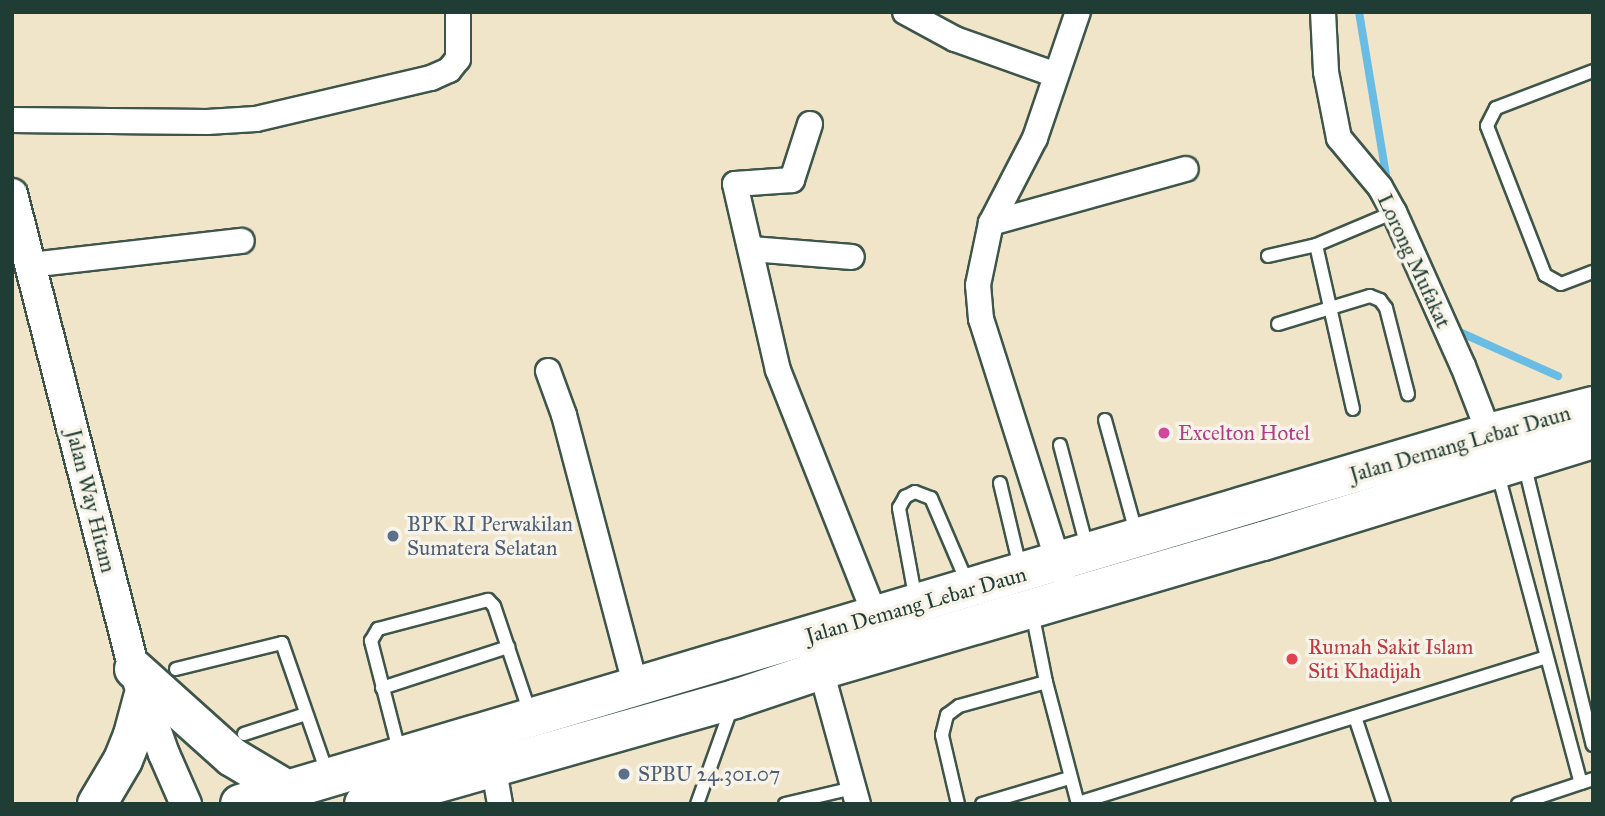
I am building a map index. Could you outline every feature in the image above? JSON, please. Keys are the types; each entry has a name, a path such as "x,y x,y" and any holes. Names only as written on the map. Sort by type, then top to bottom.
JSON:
{"highway":[{"name":"Jalan Demang Lebar Daun","path":"364,804 490,750 531,717 970,590 1046,582 1264,541 1503,454 1593,406"},
{"name":"Jalan Demang Lebar Daun","path":"240,804 400,755 490,750 735,699 821,670 1046,582 1138,539 1503,454 1593,439"},
{"path":"138,683 232,757 289,791"},
{"path":"97,804 123,760 134,735 138,683"}],"street":[{"path":"12,120 207,122 256,119 431,78 449,71 458,59 458,12"},
{"path":"905,12 956,39 1056,75"},
{"path":"1046,582 981,319 978,285 980,265 991,223 1035,138 1078,12"},
{"name":"Lorong Mufakat","path":"1323,12 1325,72 1339,138 1380,187 1394,212 1503,454"},
{"path":"810,124 792,180 735,184 778,370 876,617"},
{"path":"991,223 1186,169"},
{"name":"Jalan Way Hitam","path":"12,194 138,683 186,804"},
{"path":"30,265 242,241"},
{"path":"751,249 852,257"},
{"path":"548,371 564,415 636,688"},
{"path":"821,670 856,796"},
{"path":"490,750 500,804"}],"lane":[{"path":"1593,71 1496,108 1487,126 1545,275 1561,284 1593,272"},
{"path":"1268,256 1315,245 1394,212"},
{"path":"1315,245 1353,409"},
{"path":"1278,324 1329,311 1370,296 1380,300 1386,308 1408,394"},
{"path":"1105,420 1138,539"},
{"path":"1060,445 1046,582 1046,682 1078,803 1546,657"},
{"path":"1503,454 1546,657 1587,781 1518,804"},
{"path":"1503,454 1593,745"},
{"path":"1000,483 1046,582"},
{"path":"917,604 899,508 905,496 915,492 931,498 970,590"},
{"path":"400,755 371,641 378,629 484,599 494,606 531,717"},
{"path":"176,669 282,643 329,778"},
{"path":"382,688 508,647"},
{"path":"958,804 942,735 947,715 960,706 1046,682"},
{"path":"696,804 735,699"},
{"path":"244,734 306,713"},
{"path":"1356,717 1384,804"},
{"path":"982,804 1070,778"},
{"path":"785,804 856,796"}],"waterway":[{"path":"1359,12 1387,182"},
{"path":"1455,330 1558,376"}],"place":[{"name":"Excelton Hotel","path":"1164,433"},
{"name":"BPK RI Perwakilan Sumatera Selatan","path":"393,536"},
{"name":"Rumah Sakit Islam Siti Khadijah","path":"1292,659"},
{"name":"SPBU 24.301.07","path":"624,774"}]}
